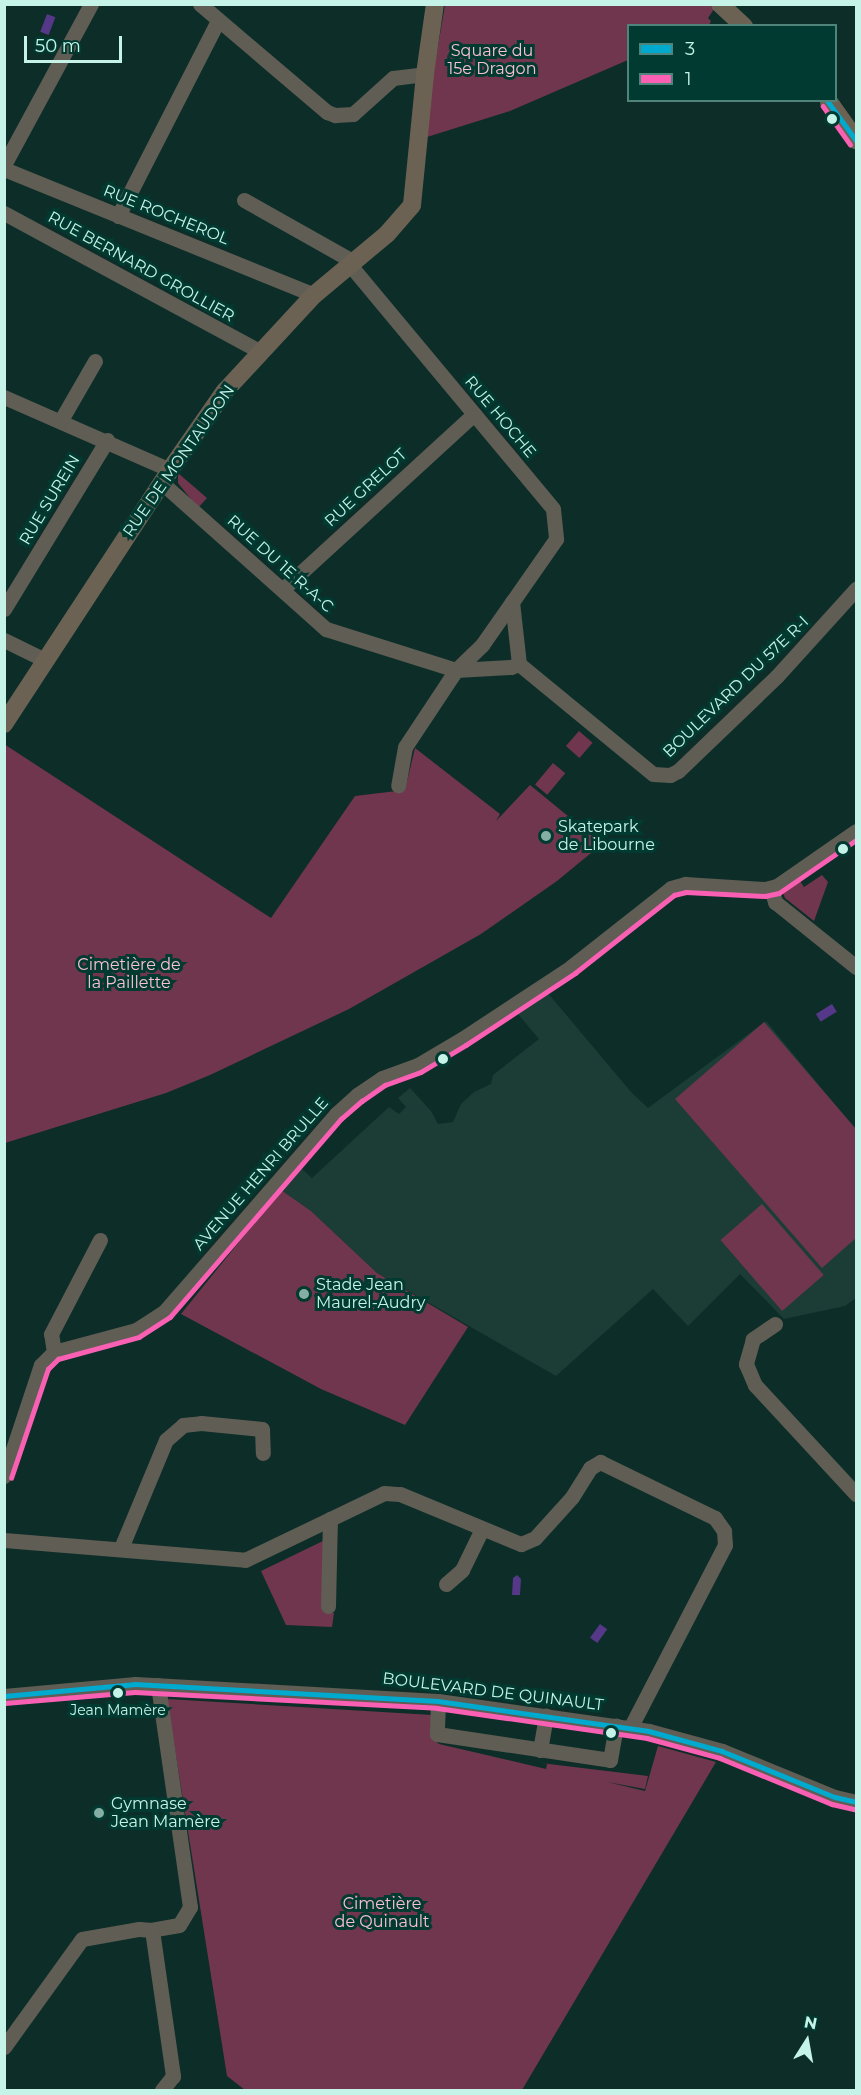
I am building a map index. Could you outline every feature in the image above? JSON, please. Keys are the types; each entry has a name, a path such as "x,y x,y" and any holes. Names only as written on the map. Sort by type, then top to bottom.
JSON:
{"main road":[{"path":"720,4 742,24"},
{"name":"RUE DE MONTAUDON","path":"4,724 166,476 225,391 314,295 387,234 412,205 426,66 436,9"},
{"path":"829,102 856,121"},
{"path":"829,102 856,140"}],"street":[{"path":"4,167 91,4"},
{"path":"200,4 327,112 335,115 353,114 393,78 426,66"},
{"path":"118,216 218,21"},
{"name":"RUE ROCHEROL","path":"4,167 314,295"},
{"path":"244,200 352,263"},
{"name":"RUE BERNARD GROLLIER","path":"4,213 261,352"},
{"name":"RUE HOCHE","path":"352,263 553,509 556,539 482,645 456,670 405,747 398,785"},
{"path":"61,420 95,362"},
{"name":"RUE DU 1E R-A-C","path":"4,397 107,440 166,476 326,629 456,670 511,668 519,664"},
{"name":"RUE GRELOT","path":"283,589 474,414"},
{"name":"RUE SUREIN","path":"4,609 107,440"},
{"name":"BOULEVARD DU 57E R-I","path":"519,664 653,774 670,775 678,771 777,676 856,589"},
{"path":"512,602 519,664"},
{"path":"4,640 45,660"},
{"path":"855,834 771,888 775,902 856,967"},
{"name":"AVENUE HENRI BRULLE","path":"54,1352 136,1330 152,1322 165,1311 336,1113 357,1095 382,1078 417,1065 462,1039 571,966 671,888 685,884 771,888"},
{"path":"4,1476 41,1365 54,1352 51,1334 100,1240"},
{"path":"775,1324 753,1339 746,1364 755,1384 856,1494"},
{"path":"121,1548 166,1440 183,1425 201,1423 262,1429 263,1453"},
{"path":"4,1540 245,1560 384,1493 400,1494 521,1544 535,1538 572,1497 590,1468 600,1462 715,1518 724,1531 725,1545 623,1727 610,1760 437,1734 438,1701"},
{"path":"328,1606 330,1519"},
{"path":"446,1584 462,1570 482,1529"},
{"name":"BOULEVARD DE QUINAULT","path":"4,1696 118,1685 158,1685 438,1701 623,1727 682,1739 722,1751 835,1797 856,1802"},
{"path":"4,2047 82,1939 179,1925 190,1907 158,1685"},
{"path":"540,1750 546,1716"},
{"path":"152,1930 173,2076 162,2091"}],"shaded area":[{"path":"47,14 55,17 49,35 40,32"},
{"path":"547,992 631,1092 648,1108 766,1021 856,1130 856,1298 845,1306 784,1319 740,1274 688,1326 653,1289 556,1376 377,1273 311,1211 281,1190 301,1168 312,1178 389,1107 399,1114 406,1107 398,1098 410,1088 431,1111 438,1124 453,1122 461,1104 474,1092 491,1084 493,1075 539,1039 517,1013"},
{"path":"832,1004 837,1012 821,1022 816,1014"},
{"path":"517,1575 521,1579 520,1595 512,1595 513,1578"},
{"path":"600,1624 607,1629 597,1643 590,1638"}],"green space":[{"name":"Square du 15e Dragon","path":"709,4 714,9 708,18 711,21 710,24 627,24 627,60 510,111 427,137 432,82 445,5"},
{"path":"178,473 207,498 198,508 178,483"},
{"path":"579,731 593,743 579,758 566,746"},
{"name":"Cimetière de la Paillette","path":"4,744 271,918 355,796 405,790 415,748 500,814 496,821 530,785 602,844 557,881 481,934 349,1009 210,1075 166,1093 5,1143"},
{"path":"553,763 565,773 547,795 535,784"},
{"path":"822,875 828,882 814,921 785,898 783,893 800,881 804,887"},
{"path":"764,1022 856,1129 856,1238 822,1268 675,1099"},
{"name":"Stade Jean Maurel-Audry","path":"281,1190 311,1211 377,1273 468,1327 405,1425 321,1389 181,1314"},
{"path":"762,1204 824,1275 782,1311 720,1240"},
{"path":"325,1540 324,1613 334,1613 332,1627 286,1625 261,1571"},
{"name":"Cimetière de Quinault","path":"167,1699 432,1715 431,1737 439,1744 546,1769 547,1764 541,1763 648,1776 645,1789 607,1782 645,1791 658,1746 716,1762 522,2090 245,2090 227,2076"}],"transit line":[{"name":"3","path":"828,102 856,140"},
{"name":"1","path":"823,106 850,144"},
{"name":"1","path":"11,1478 48,1369 58,1359 139,1337 170,1317 341,1119 362,1101 385,1085 421,1072 466,1045 575,973 674,895 686,892 765,896 779,893 856,840"},
{"name":"3","path":"4,1696 135,1684 438,1701 649,1731 722,1751 835,1797 856,1802"},
{"name":"1","path":"5,1703 135,1692 437,1708 647,1738 720,1758 832,1804 854,1809"}],"place":[{"name":"Skatepark de Libourne","path":"546,836"},
{"name":"Stade Jean Maurel-Audry","path":"304,1294"},
{"name":"Jean Mamère","path":"118,1693"},
{"name":"Gymnase Jean Mamère","path":"99,1813"}]}
